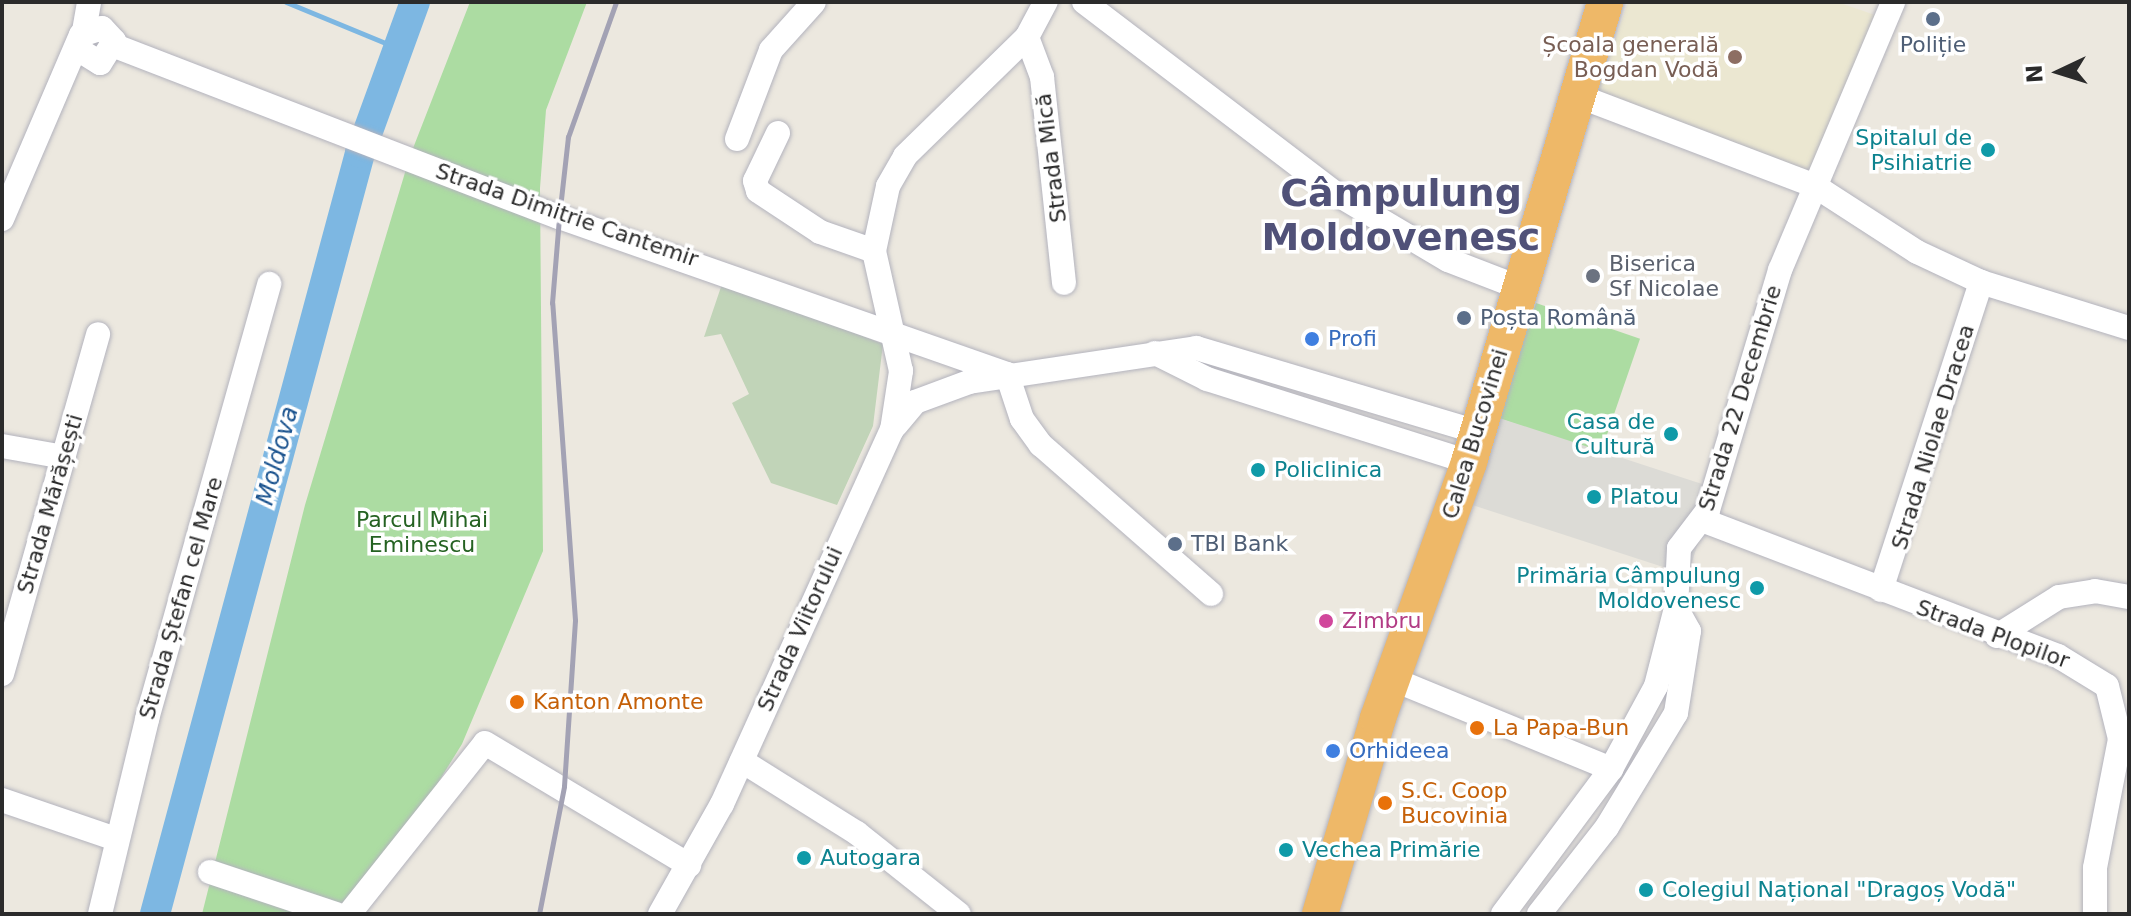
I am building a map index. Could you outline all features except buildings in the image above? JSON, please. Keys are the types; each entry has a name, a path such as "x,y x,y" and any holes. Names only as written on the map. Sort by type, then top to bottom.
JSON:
{"highway":[{"name":"Calea Bucovinei","path":"1320,914 1392,679 1474,447 1518,287 1605,2"}],"street":[{"path":"2,219 81,40 89,2"},
{"path":"737,139 771,50 814,2"},
{"path":"778,133 755,181 758,191 820,232 874,251 882,201 905,156 1027,37 1046,2"},
{"path":"1084,2 1335,193 1448,260 1518,287"},
{"name":"Strada 22 Decembrie","path":"1676,608 1679,548 1702,520 1752,348 1815,186 1893,2"},
{"name":"Strada Mică","path":"1027,37 1042,77 1064,283"},
{"name":"Strada Dimitrie Cantemir","path":"81,40 96,64 118,52 1007,374"},
{"path":"1576,95 1815,186 1917,252 1981,282 2129,328"},
{"name":"Strada Viitorului","path":"660,914 689,865 742,761 892,430 902,389 874,251"},
{"name":"Strada Niolae Dracea","path":"1881,590 1981,282"},
{"name":"Strada Ștefan cel Mare","path":"100,914 116,839 269,284"},
{"name":"Strada Mărășești","path":"2,674 98,334"},
{"name":"Strada Dimitrie Cantemir","path":"892,430 934,392 1007,374 1155,353 1216,350 1474,447"},
{"path":"1007,374 1022,419 1041,445 1211,594"},
{"path":"2,446 64,457"},
{"name":"Strada Plopilor","path":"1702,520 2083,667 2115,699 2120,739 2095,868 2095,914"},
{"path":"1997,636 2059,597 2095,591 2129,597"},
{"path":"1503,914 1611,769 1656,686 1676,608"},
{"path":"1539,914 1607,827 1676,713 1689,631 1676,608"},
{"path":"1392,679 1611,769"},
{"path":"349,914 485,743 689,865"},
{"path":"742,761 857,833 959,914"},
{"path":"2,800 116,839"},
{"path":"210,872 336,914"}],"shaded area":[{"name":"Școala generală Bogdan Vodă","path":"1628,2 1837,2 1878,16 1810,171 1595,98"},
{"name":"Platou","path":"1499,418 1716,488 1688,575 1471,505"}],"green space":[{"name":"Parcul Mihai Eminescu","path":"470,2 587,2 546,110 540,188 543,551 462,744 403,839 341,914 202,914 305,505 410,156"},
{"path":"723,281 883,344 873,426 837,505 771,483 732,403 749,394 721,334 704,337"},
{"path":"1536,303 1640,339 1601,453 1497,417"}],"waterway":[{"path":"286,2 395,47"},
{"name":"Moldova","path":"155,914 360,153 415,2"}],"railway":[{"path":"539,914 564,786 575,620 552,303 559,217 568,137 616,2"}],"place":[{"name":"Poliție","path":"1933,19"},
{"name":"Școala generală Bogdan Vodă","path":"1735,57"},
{"name":"Spitalul de Psihiatrie","path":"1988,150"},
{"name":"Biserica Sf Nicolae","path":"1593,276"},
{"name":"Poșta Română","path":"1464,318"},
{"name":"Profi","path":"1312,339"},
{"name":"Casa de Cultură","path":"1671,434"},
{"name":"Policlinica","path":"1258,470"},
{"name":"Platou","path":"1594,497"},
{"name":"TBI Bank","path":"1175,544"},
{"name":"Primăria Câmpulung Moldovenesc","path":"1757,588"},
{"name":"Zimbru","path":"1326,621"},
{"name":"Kanton Amonte","path":"517,702"},
{"name":"La Papa-Bun","path":"1477,728"},
{"name":"Orhideea","path":"1333,751"},
{"name":"S.C. Coop Bucovinia","path":"1385,803"},
{"name":"Vechea Primărie","path":"1286,850"},
{"name":"Autogara","path":"804,858"},
{"name":"Colegiul Național \"Dragoș Vodă\"","path":"1646,890"}],"district":[{"name":"Câmpulung Moldovenesc","path":"1401,216"}]}
